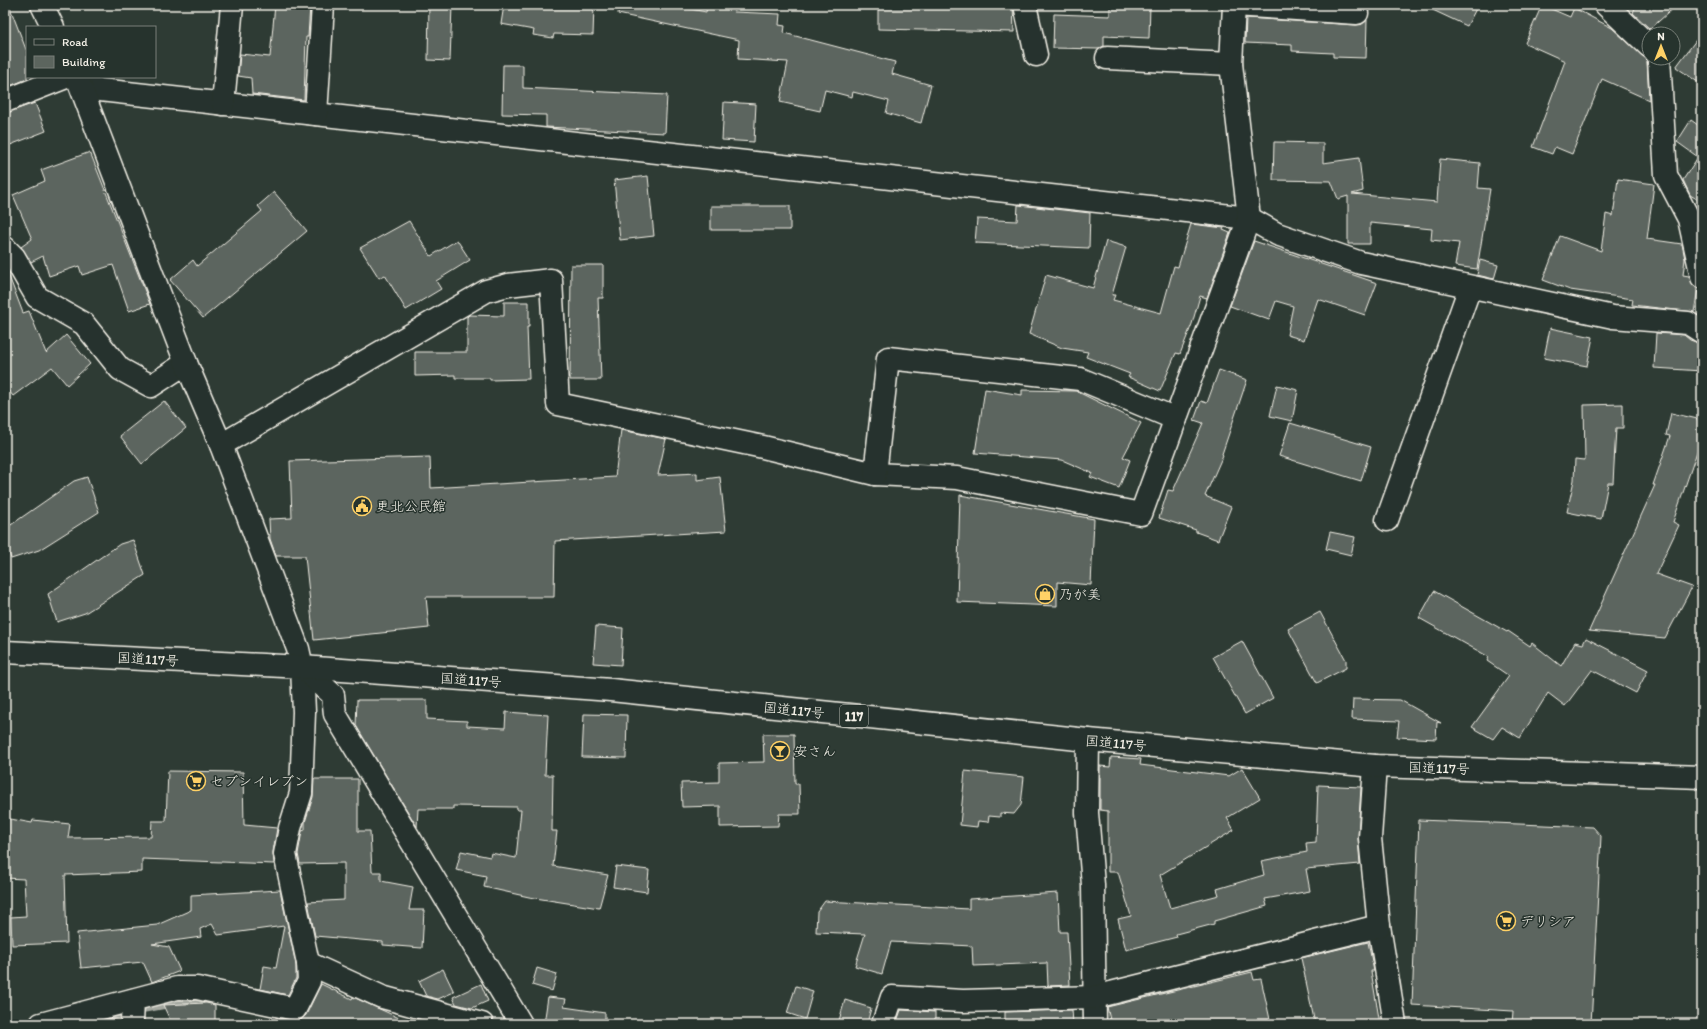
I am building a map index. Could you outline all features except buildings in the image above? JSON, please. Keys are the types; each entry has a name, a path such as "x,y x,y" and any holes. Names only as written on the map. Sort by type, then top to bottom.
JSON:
{"main road":[{"path":"42,5 52,26"},
{"path":"223,104 232,5"},
{"path":"316,114 324,5"},
{"path":"1025,5 1036,55"},
{"path":"221,445 486,291 508,285 551,280 558,404 763,447 875,474 957,478 1141,514 1249,218 1231,64 1234,5 1357,13"},
{"path":"1606,5 1641,38"},
{"path":"1107,58 1231,64"},
{"path":"1659,66 1666,175 1689,220 1702,277"},
{"path":"41,1024 178,988 197,988 295,1009 309,981 308,963 285,854 290,828 301,792 304,712 302,666 298,649 221,445 186,363 75,81"},
{"path":"5,101 75,81 223,104 1249,218 1277,234 1361,263 1613,317 1688,323 1702,332"},
{"path":"5,248 14,257 37,297 84,324 120,369 151,386 186,363"},
{"path":"1387,520 1470,286"},
{"path":"875,474 888,358 1080,379 1176,419"},
{"name":"国道117号","path":"5,652 302,666 612,690 1088,740 1375,766 1702,777"},
{"path":"302,666 332,695 335,714 521,1024"},
{"path":"1088,740 1087,813 1093,885 1095,1024"},
{"path":"1375,766 1370,838 1380,926 1395,1024"},
{"path":"884,1024 892,997 963,1001 1095,997 1380,926"},
{"path":"308,963 382,997 482,1024"},
{"path":"132,1024 133,1000"}],"waterway":[{"path":"145,1009 199,999 204,1000"},
{"path":"102,1019 118,1015"},
{"path":"279,1017 288,1019 295,1024"}],"place":[{"name":"更北公民館","path":"362,506"},
{"name":"乃が美","path":"1045,594"},
{"name":"安さん","path":"780,751"},
{"name":"セブンイレブン","path":"196,781"},
{"name":"デリシア","path":"1506,921"}]}
